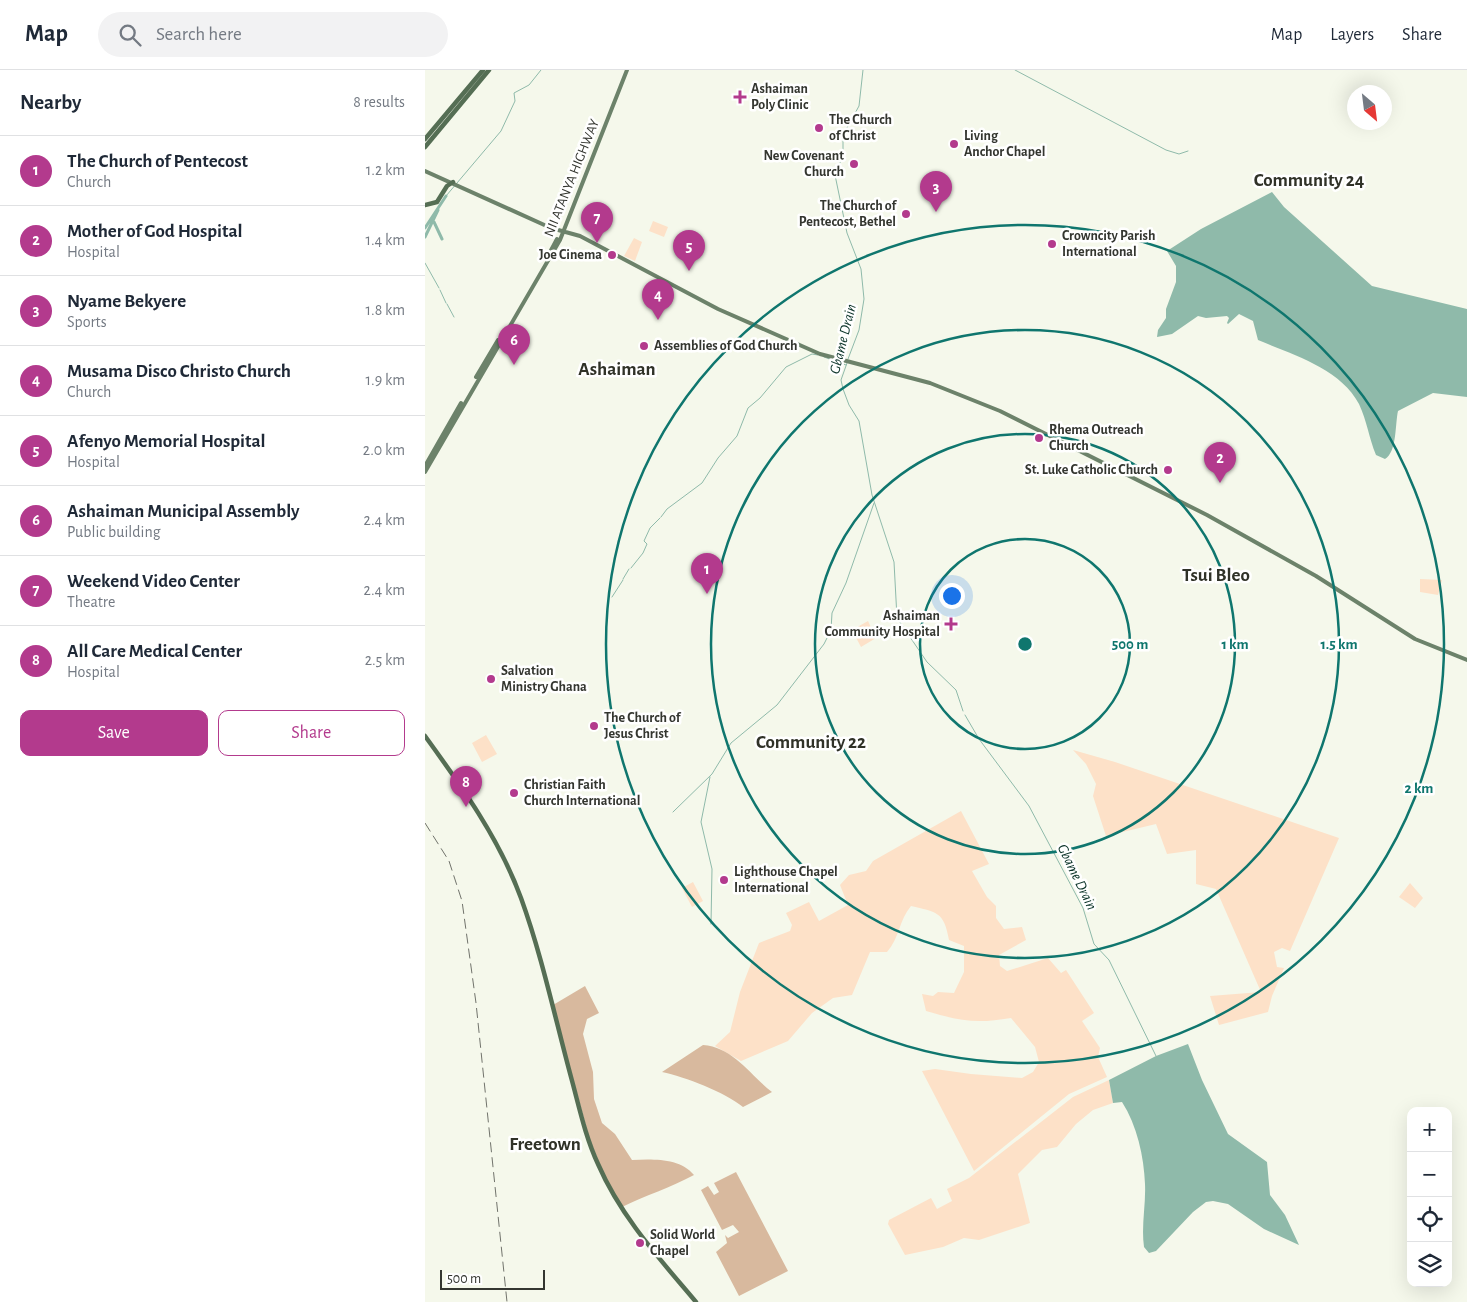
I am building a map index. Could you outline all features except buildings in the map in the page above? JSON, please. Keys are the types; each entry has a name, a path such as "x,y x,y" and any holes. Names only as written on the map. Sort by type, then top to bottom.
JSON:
{"highway":[{"path":"425,139 483,70"},
{"path":"425,147 489,70"},
{"path":"425,206 439,200 449,183"},
{"path":"425,736 483,820 517,888 531,929 586,1132 599,1166 616,1200 633,1226 696,1302"}],"main road":[{"name":"NII ATANYA HIGHWAY","path":"425,472 427,465 563,230 626,70"},
{"path":"425,170 449,183"},
{"path":"425,170 449,183 461,186 551,228 563,230 604,248 756,327 820,354 930,383 1000,411 1223,524 1323,580 1420,642 1467,660"}],"shaded area":[{"path":"1272,192 1284,207 1372,286 1467,309 1467,397 1433,393 1398,411 1394,444 1385,459 1376,455 1362,410 1351,392 1340,381 1314,364 1258,340 1253,321 1239,314 1228,324 1229,318 1227,316 1206,318 1198,316 1172,334 1157,337 1158,330 1166,318 1166,309 1176,282 1176,266 1167,251 1201,229"},
{"path":"653,221 668,227 664,237 649,231"},
{"path":"634,238 642,242 635,261 624,256"},
{"path":"1420,579 1442,580 1438,595 1420,592"},
{"path":"868,621 876,638 861,647 852,630"},
{"path":"486,735 497,754 482,762 472,743"},
{"path":"1073,750 1115,762 1339,838 1290,951 1282,948 1274,952 1277,967 1284,968 1272,996 1268,1012 1219,1025 1210,996 1261,992 1216,889 1196,884 1196,850 1167,854 1156,824 1106,836 1093,796 1096,784 1086,764"},
{"path":"961,811 989,864 972,871 987,897 996,906 996,918 1004,929 1022,927 1026,940 999,955 1000,966 1007,971 1048,958 1061,973 1066,970 1094,1013 1082,1021 1100,1048 1098,1057 1107,1077 1069,1094 974,1171 922,1071 935,1069 1022,1078 1033,1072 1039,1062 1035,1047 1011,1018 978,1021 949,1017 926,1011 922,994 933,996 938,992 954,993 964,972 964,946 949,940 944,923 933,912 911,906 887,952 870,952 852,995 833,998 812,1013 788,1041 741,1061 715,1046 730,1032 740,992 759,943 790,931 792,925 786,913 809,902 819,921 848,905 840,885 849,875 866,871 873,861"},
{"path":"693,882 703,901 692,907 682,888"},
{"path":"1410,883 1423,898 1415,908 1399,897"},
{"path":"585,986 599,1013 587,1019 583,1034 593,1072 594,1099 602,1123 615,1134 632,1160 666,1161 681,1165 694,1175 622,1207 602,1170 589,1137 553,1005"},
{"path":"1188,1044 1202,1080 1228,1134 1267,1162 1270,1195 1285,1215 1299,1245 1264,1229 1228,1204 1213,1201 1206,1202 1193,1212 1156,1251 1149,1253 1144,1247 1145,1184 1141,1152 1136,1131 1122,1102 1113,1103 1109,1080 1156,1056"},
{"path":"703,1045 714,1047 732,1056 772,1092 743,1107 726,1096 704,1086 682,1077 662,1072"},
{"path":"1109,1080 1113,1103 1093,1110 1076,1124 1057,1147 1042,1150 1018,1174 1030,1223 979,1240 964,1238 943,1247 905,1255 888,1224 889,1220 931,1198 937,1209 952,1201 947,1189 969,1178 1073,1097"},
{"path":"736,1172 788,1271 739,1296 716,1252 727,1243 725,1235 728,1238 739,1232 733,1225 722,1230 701,1190 708,1186 714,1195 719,1192 714,1183"}],"waterway":[{"path":"446,196 501,131 515,101 514,93 529,85 541,70"},
{"name":"Gbame Drain","path":"848,359 859,330 864,299 861,269 847,233 835,175 843,155 843,135 859,106 863,70"},
{"name":"Gbame Drain","path":"1015,70 1166,150 1179,154 1188,151"},
{"path":"425,228 446,196"},
{"path":"425,237 438,210"},
{"path":"434,222 442,239"},
{"path":"425,263 439,288"},
{"path":"440,290 446,303"},
{"path":"447,304 454,317"},
{"path":"661,517 667,509 702,483 718,458 737,436 748,408 760,398 786,367 812,354 818,355"},
{"path":"824,357 846,365"},
{"name":"Gbame Drain","path":"847,363 841,380 849,405 859,421 872,495 894,562 897,618 927,662 956,690 963,711"},
{"path":"673,812 712,774 731,743 777,705 824,644 831,630 832,613 846,583 874,503"},
{"path":"631,568 643,553 647,544 644,541 650,528 660,518"},
{"path":"623,579 629,569"},
{"path":"612,597 623,580"},
{"name":"Gbame Drain","path":"965,715 979,739 1029,806 1083,908 1094,944 1109,960 1156,1056"},
{"path":"710,777 701,822 712,869 711,924"}],"railway":[{"path":"425,823 449,861 462,901 476,1003 507,1302"}],"place":[{"name":"Ashaiman Poly Clinic","path":"740,97"},
{"name":"The Church of Christ","path":"819,128"},
{"name":"Living Anchor Chapel","path":"954,144"},
{"name":"New Covenant Church","path":"854,164"},
{"name":"Nyame Bekyere","path":"936,212"},
{"name":"The Church of Pentecost, Bethel","path":"906,214"},
{"name":"Weekend Video Center","path":"597,243"},
{"name":"Crowncity Parish International","path":"1052,244"},
{"name":"Joe Cinema","path":"612,255"},
{"name":"Afenyo Memorial Hospital","path":"689,271"},
{"name":"Musama Disco Christo Church","path":"658,320"},
{"name":"Assemblies of God Church","path":"644,346"},
{"name":"Ashaiman Municipal Assembly","path":"514,365"},
{"name":"Rhema Outreach Church","path":"1039,438"},
{"name":"St. Luke Catholic Church","path":"1168,470"},
{"name":"Mother of God Hospital","path":"1220,483"},
{"name":"The Church of Pentecost","path":"707,594"},
{"name":"Ashaiman Community Hospital","path":"951,624"},
{"name":"Salvation Ministry Ghana","path":"491,679"},
{"name":"The Church of Jesus Christ","path":"594,726"},
{"name":"Christian Faith Church International","path":"514,793"},
{"name":"All Care Medical Center","path":"466,807"},
{"name":"Lighthouse Chapel International","path":"724,880"},
{"name":"Solid World Chapel","path":"640,1243"}],"district":[{"name":"Community 24","path":"1309,180"},
{"name":"Ashaiman","path":"617,369"},
{"name":"Tsui Bleo","path":"1216,575"},
{"name":"Community 22","path":"811,742"},
{"name":"Freetown","path":"545,1144"}]}
